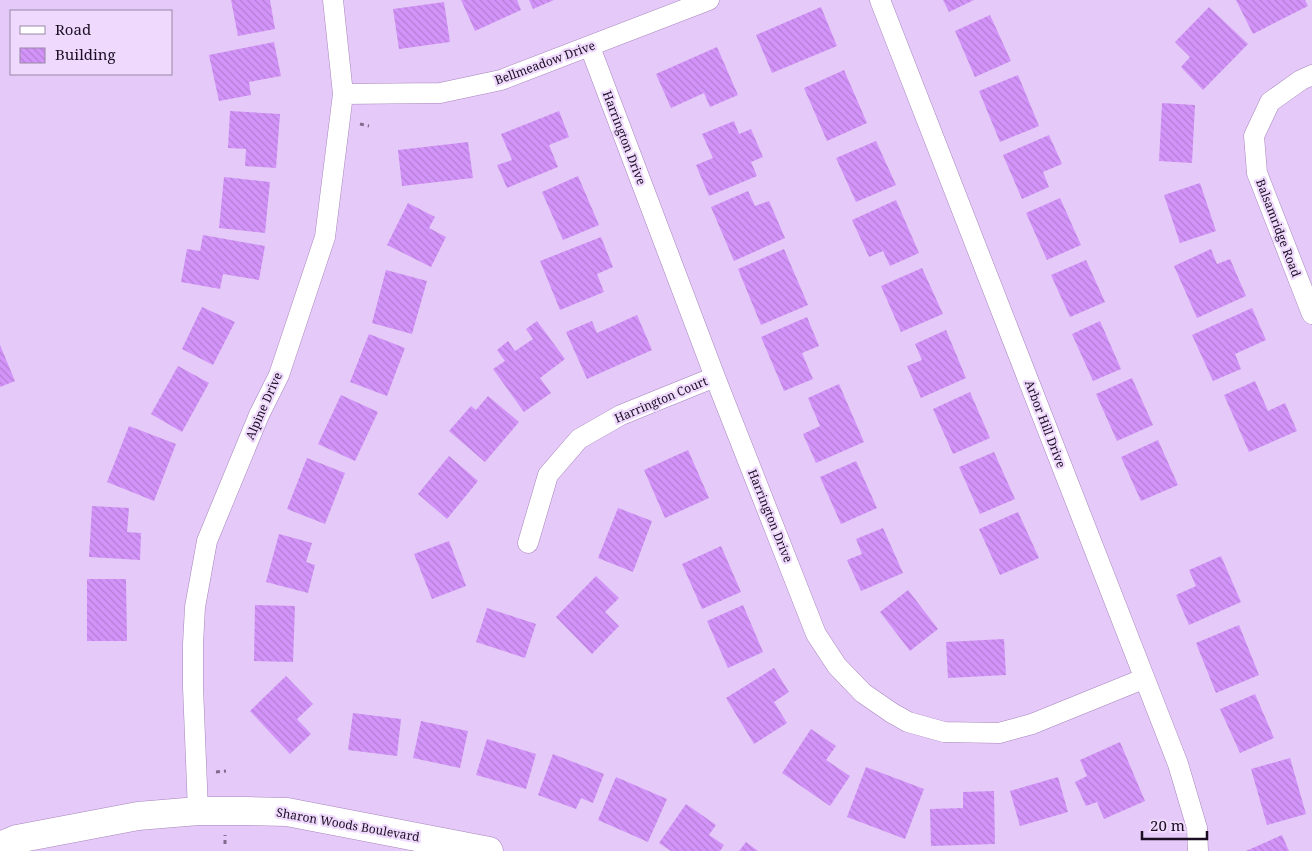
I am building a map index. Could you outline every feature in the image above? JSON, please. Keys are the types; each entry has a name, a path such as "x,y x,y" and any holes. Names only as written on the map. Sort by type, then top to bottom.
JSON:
{"street":[{"name":"Alpine Drive","path":"198,811 192,644 195,607 207,542 259,414 279,375 325,237 342,94 333,0"},
{"name":"Bellmeadow Drive","path":"342,94 440,92 501,80 710,0"},
{"name":"Arbor Hill Drive","path":"880,0 1143,679 1178,764 1197,828 1198,851"},
{"name":"Harrington Drive","path":"590,47 715,377 816,634 838,666 864,692 892,713 908,722 944,732 999,733 1032,724 1143,679"},
{"name":"Balsamridge Road","path":"1312,75 1301,80 1270,102 1254,136 1257,173 1312,314"},
{"name":"Harrington Court","path":"528,543 548,474 579,438 621,415 715,377"},
{"name":"Sharon Woods Boulevard","path":"0,846 17,839 138,816 198,811 287,812 489,851"}],"path":[{"path":"225,844 226,833"}],"building":[{"path":"231,0 270,0 275,29 238,36"},
{"path":"461,0 517,0 521,10 475,31"},
{"path":"529,0 554,0 533,9"},
{"path":"943,0 974,0 949,12"},
{"path":"1236,0 1305,0 1308,6 1253,34"},
{"path":"444,2 450,42 399,49 393,9"},
{"path":"821,7 837,46 772,73 756,35"},
{"path":"1209,7 1248,44 1203,90 1181,67 1190,57 1175,42"},
{"path":"990,15 1011,61 975,77 955,31"},
{"path":"274,42 281,76 249,82 251,95 219,101 209,55"},
{"path":"717,47 738,95 710,107 704,93 671,108 656,74"},
{"path":"844,70 867,123 827,141 804,88"},
{"path":"1018,75 1039,126 1000,142 979,91"},
{"path":"1162,103 1195,105 1192,163 1159,161"},
{"path":"230,111 280,114 276,168 245,166 246,149 228,148"},
{"path":"559,111 569,137 549,145 558,167 507,188 497,165 512,160 501,134"},
{"path":"734,121 739,134 751,129 763,157 751,162 757,176 709,196 696,165 713,158 702,134"},
{"path":"1049,135 1062,164 1043,172 1049,187 1022,199 1003,155"},
{"path":"876,141 896,185 856,202 836,158"},
{"path":"468,142 473,178 402,186 398,150"},
{"path":"578,176 599,225 563,240 542,192"},
{"path":"224,177 270,182 265,233 219,228"},
{"path":"1200,183 1216,231 1180,243 1164,195"},
{"path":"748,191 755,206 769,201 785,238 734,261 711,207"},
{"path":"1060,198 1081,245 1047,260 1026,213"},
{"path":"896,200 919,253 890,266 883,251 869,257 852,220"},
{"path":"408,203 435,217 429,228 446,237 431,267 387,245"},
{"path":"203,235 265,246 259,280 223,274 220,289 181,282 187,249 200,251"},
{"path":"601,237 613,267 597,274 604,292 560,310 540,261"},
{"path":"784,249 808,305 761,325 738,269"},
{"path":"1211,249 1217,264 1230,259 1246,296 1197,318 1174,266"},
{"path":"1086,260 1105,302 1070,317 1051,275"},
{"path":"922,268 943,314 901,332 881,286"},
{"path":"386,270 427,281 412,334 372,323"},
{"path":"202,307 235,322 213,365 182,349"},
{"path":"1252,308 1266,340 1235,354 1241,369 1213,381 1192,335"},
{"path":"637,315 652,350 587,379 566,332 592,321 597,333"},
{"path":"807,317 819,346 802,353 813,379 784,391 761,337"},
{"path":"537,321 565,359 540,378 551,393 524,412 493,369 505,361 497,350 508,341 515,351 533,339 526,329"},
{"path":"1100,321 1121,369 1093,381 1072,334"},
{"path":"946,330 966,378 921,398 907,366 922,360 915,344"},
{"path":"369,334 405,348 387,396 350,382"},
{"path":"0,345 15,381 0,387"},
{"path":"178,366 209,383 182,432 151,414"},
{"path":"1132,378 1153,425 1117,441 1096,394"},
{"path":"1255,381 1268,411 1285,403 1297,431 1249,452 1224,395"},
{"path":"839,384 864,442 816,463 803,434 820,426 808,398"},
{"path":"970,392 990,438 953,454 933,409"},
{"path":"341,395 378,412 355,461 318,444"},
{"path":"488,396 519,422 485,462 449,431 471,406 476,410"},
{"path":"129,426 176,444 154,501 107,482"},
{"path":"1158,440 1178,485 1141,501 1121,457"},
{"path":"688,450 709,498 665,518 644,470"},
{"path":"994,452 1015,499 980,514 959,467"},
{"path":"449,456 478,481 447,519 418,494"},
{"path":"307,458 345,473 325,524 287,509"},
{"path":"856,461 877,508 841,524 820,477"},
{"path":"92,506 129,508 127,532 141,533 140,560 89,557"},
{"path":"618,508 652,521 633,572 598,558"},
{"path":"1018,512 1039,558 1000,575 979,529"},
{"path":"883,528 903,573 861,591 847,560 862,554 856,539"},
{"path":"279,534 312,543 306,562 315,565 308,593 266,582"},
{"path":"449,541 466,586 432,599 414,554"},
{"path":"721,546 741,592 702,609 682,564"},
{"path":"1221,556 1241,602 1189,625 1176,595 1196,586 1189,570"},
{"path":"596,576 619,598 605,612 619,626 592,654 556,617"},
{"path":"87,579 126,579 127,641 87,641"},
{"path":"908,590 938,629 910,651 880,612"},
{"path":"255,605 295,606 293,662 254,661"},
{"path":"743,605 763,652 728,668 707,621"},
{"path":"487,608 536,624 525,658 476,642"},
{"path":"1239,625 1259,675 1216,693 1196,643"},
{"path":"1004,639 1006,675 948,678 946,642"},
{"path":"774,668 789,692 774,702 787,723 754,744 726,698"},
{"path":"286,676 313,704 297,719 311,734 290,754 250,711"},
{"path":"1255,694 1274,738 1240,753 1220,709"},
{"path":"353,713 401,719 397,756 348,750"},
{"path":"421,721 468,731 460,768 413,758"},
{"path":"811,729 836,746 826,760 850,776 830,806 782,773"},
{"path":"487,739 536,754 526,789 476,775"},
{"path":"1120,742 1145,801 1104,819 1097,802 1086,806 1075,782 1087,776 1080,760"},
{"path":"553,754 604,774 593,803 581,798 576,809 538,795"},
{"path":"1290,758 1306,814 1267,825 1251,769"},
{"path":"866,767 924,789 905,839 847,817"},
{"path":"616,777 667,799 648,842 598,820"},
{"path":"1058,777 1068,812 1020,826 1010,791"},
{"path":"994,791 995,844 931,846 930,809 963,808 963,792"},
{"path":"686,804 716,825 709,835 724,845 720,851 671,851 659,843"},
{"path":"1282,835 1289,851 1246,851"},
{"path":"746,842 758,851 739,851"}]}
